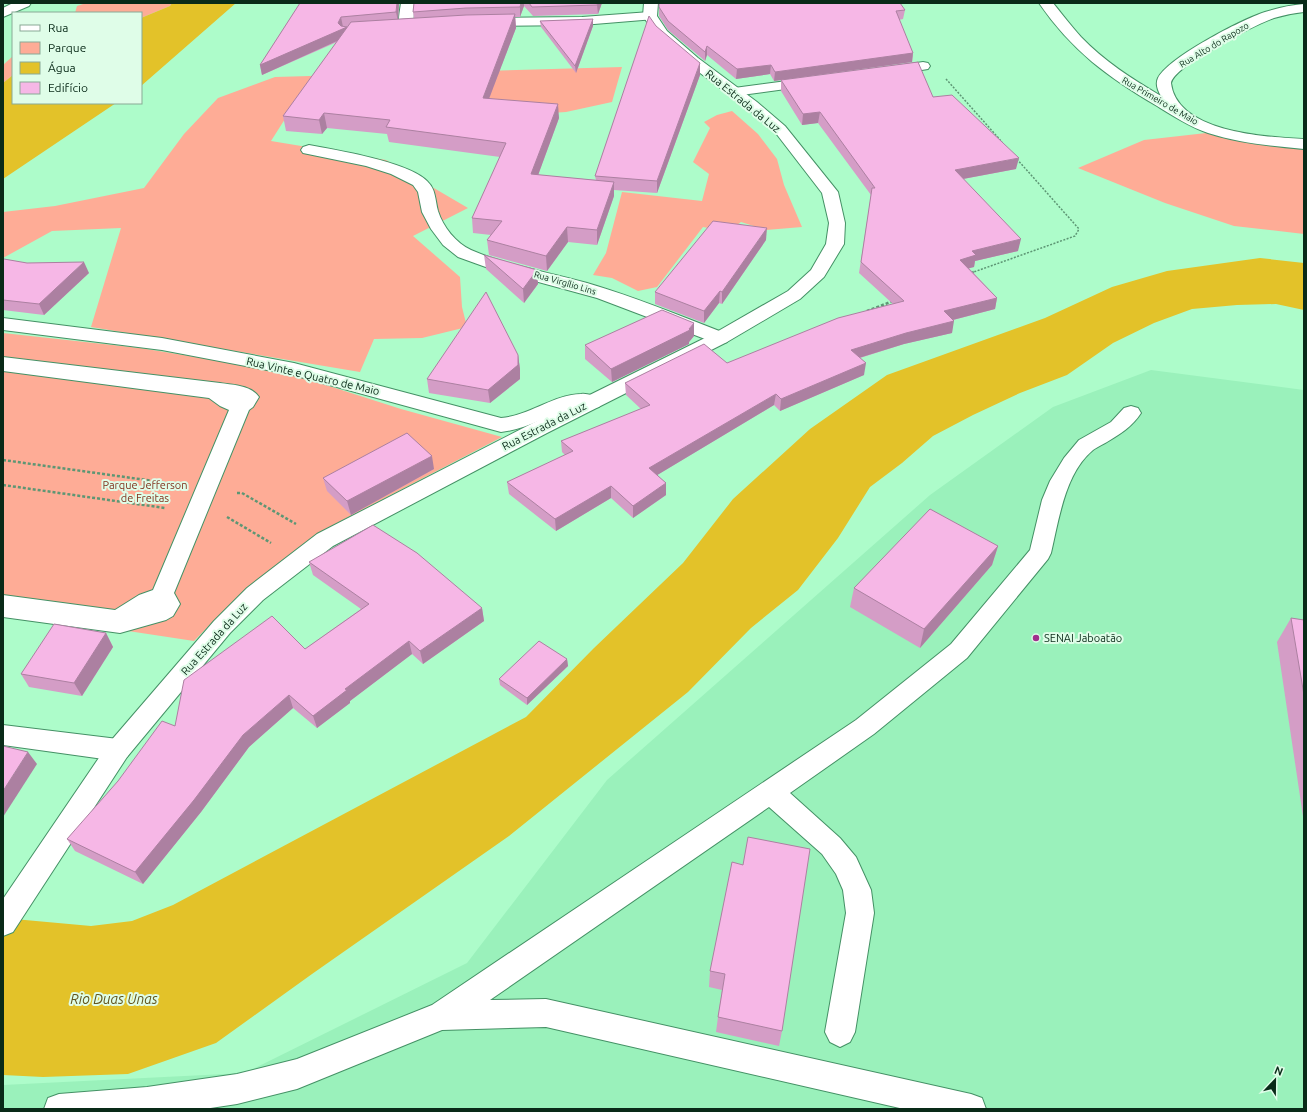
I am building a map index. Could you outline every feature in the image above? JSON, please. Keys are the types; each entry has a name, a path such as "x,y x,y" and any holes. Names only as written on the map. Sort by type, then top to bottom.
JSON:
{"street":[{"path":"3,13 24,3"},
{"path":"406,26 406,12 408,3"},
{"name":"Rua Primeiro de Maio","path":"1046,3 1080,45 1098,61 1118,77 1192,121 1214,130 1276,142 1304,144"},
{"name":"Rua Alto do Rapozo","path":"1179,113 1166,93 1164,86 1165,79 1169,73 1201,51 1251,23 1278,13 1304,8"},
{"path":"474,22 582,21 650,10"},
{"name":"Rua Estrada da Luz","path":"3,923 118,750 222,627 255,594 325,540 592,402 720,338 794,295 818,273 835,244 837,223 830,192 808,162 780,129 693,61 662,34 650,10"},
{"path":"391,28 420,25"},
{"path":"876,73 923,66"},
{"path":"734,92 820,80"},
{"name":"Rua Virgílio Lins","path":"309,150 368,161 396,170 418,182 424,187 431,214 447,239 455,248 463,253 481,260 564,282 641,306 720,338"},
{"name":"Rua Vinte e Quatro de Maio","path":"3,324 162,344 294,369 428,404 501,425 512,425 521,422 569,401 583,399 592,402"},
{"path":"3,364 246,394 248,397 247,402 241,406 161,597"},
{"path":"59,1109 147,1102 237,1089 267,1082 297,1074 442,1016 865,727 959,651 1040,553 1053,500 1060,481 1071,463 1086,445 1118,427 1131,414"},
{"path":"3,604 116,620 124,617 150,600 161,597 168,601 169,604 165,610 158,614 120,624 3,608"},
{"path":"3,735 118,750"},
{"path":"770,792 831,846 846,866 857,890 860,913 840,1032"},
{"path":"442,1016 546,1013 971,1109"}],"path":[{"path":"923,66 942,74 1005,145"},
{"path":"970,274 1075,236 1079,229 1015,157"},
{"path":"864,312 894,301"},
{"path":"3,460 242,493 325,540"},
{"path":"3,486 227,517 299,560"}],"shaded area":[{"name":"SENAI Jaboatão","path":"1151,370 1304,390 1304,1109 3,1109 3,1085 245,1073 467,963 607,780 930,495 1053,407"}],"green space":[{"path":"86,3 172,3 170,6 142,18 142,12 75,12 77,6"},
{"path":"12,57 12,76 3,83 3,65"},
{"path":"622,67 612,102 566,112 491,117 299,97 271,141 386,160 468,208 413,236 460,277 462,307 467,327 422,338 374,339 360,372 91,327 121,228 52,231 3,258 3,212 55,206 144,188 184,134 218,98 275,77"},
{"path":"732,111 758,134 777,159 784,185 802,227 766,230 741,222 728,232 703,227 657,287 638,291 612,278 593,275 606,253 622,192 702,201 709,174 693,162 710,128 704,122 717,115"},
{"path":"1233,130 1304,146 1304,234 1234,226 1165,203 1078,168 1144,140"},
{"name":"Parque Jefferson de Freitas","path":"3,333 140,348 233,363 304,378 401,409 502,437 335,524 290,554 236,598 194,641 3,612"}],"water":[{"path":"172,3 236,3 142,85 142,18 170,6"},
{"path":"12,76 12,104 115,104 3,179 3,83"},
{"name":"Rio Duas Unas","path":"1260,258 1304,263 1304,310 1276,304 1237,305 1192,309 1154,323 1113,343 1067,375 1020,393 933,436 902,463 870,487 838,538 798,590 751,628 688,692 509,836 216,1043 128,1074 43,1077 3,1075 3,918 91,926 132,921 173,905 526,717 594,648 683,563 733,499 810,429 887,375 1045,318 1112,287 1167,271"}],"building":[{"path":"300,3 397,3 396,12 341,17 338,23 341,26 347,27 260,65"},
{"path":"414,3 521,3 520,7 466,8 413,12"},
{"path":"529,3 598,3 597,5 532,7"},
{"path":"659,3 900,3 905,10 896,11 913,53 775,72 771,65 737,69 707,46 705,52 668,21 659,7"},
{"path":"515,14 483,98 558,104 531,174 614,182 597,230 567,227 546,256 487,240 502,221 472,218 506,143 386,127 390,120 324,113 319,120 283,116 351,22 466,15"},
{"path":"649,16 656,26 700,63 657,181 595,176"},
{"path":"593,19 575,66 540,21"},
{"path":"918,62 933,97 952,95 1019,158 955,170 1021,239 972,251 976,255 960,260 997,298 944,311 954,321 906,333 851,350 866,363 781,399 776,394 649,468 666,483 633,506 611,486 555,519 507,482 573,451 561,441 650,405 625,383 704,344 727,363 838,318 904,301 861,262 872,188 875,188 820,112 803,114 781,80"},
{"path":"713,221 767,228 722,292 720,291 704,311 655,292"},
{"path":"484,255 537,270 523,289"},
{"path":"4,259 27,263 84,262 39,304 3,300"},
{"path":"486,292 518,355 518,365 488,390 427,379"},
{"path":"662,310 694,323 689,329 690,330 611,369 585,345"},
{"path":"407,433 432,456 347,501 323,478"},
{"path":"930,509 998,546 924,629 854,588"},
{"path":"373,525 417,553 482,608 420,651 409,641 345,689 347,690 313,716 289,695 243,735 194,800 135,872 67,839 118,781 162,721 175,726 184,680 272,616 305,649 369,604 309,562"},
{"path":"1291,618 1304,620 1304,695"},
{"path":"54,624 106,633 74,683 21,674"},
{"path":"539,641 567,659 527,698 499,679"},
{"path":"3,746 28,752 3,791"},
{"path":"748,837 810,849 782,1031 718,1017 725,974 710,971 732,862 743,865"}],"place":[{"name":"SENAI Jaboatão","path":"1036,638"}]}
